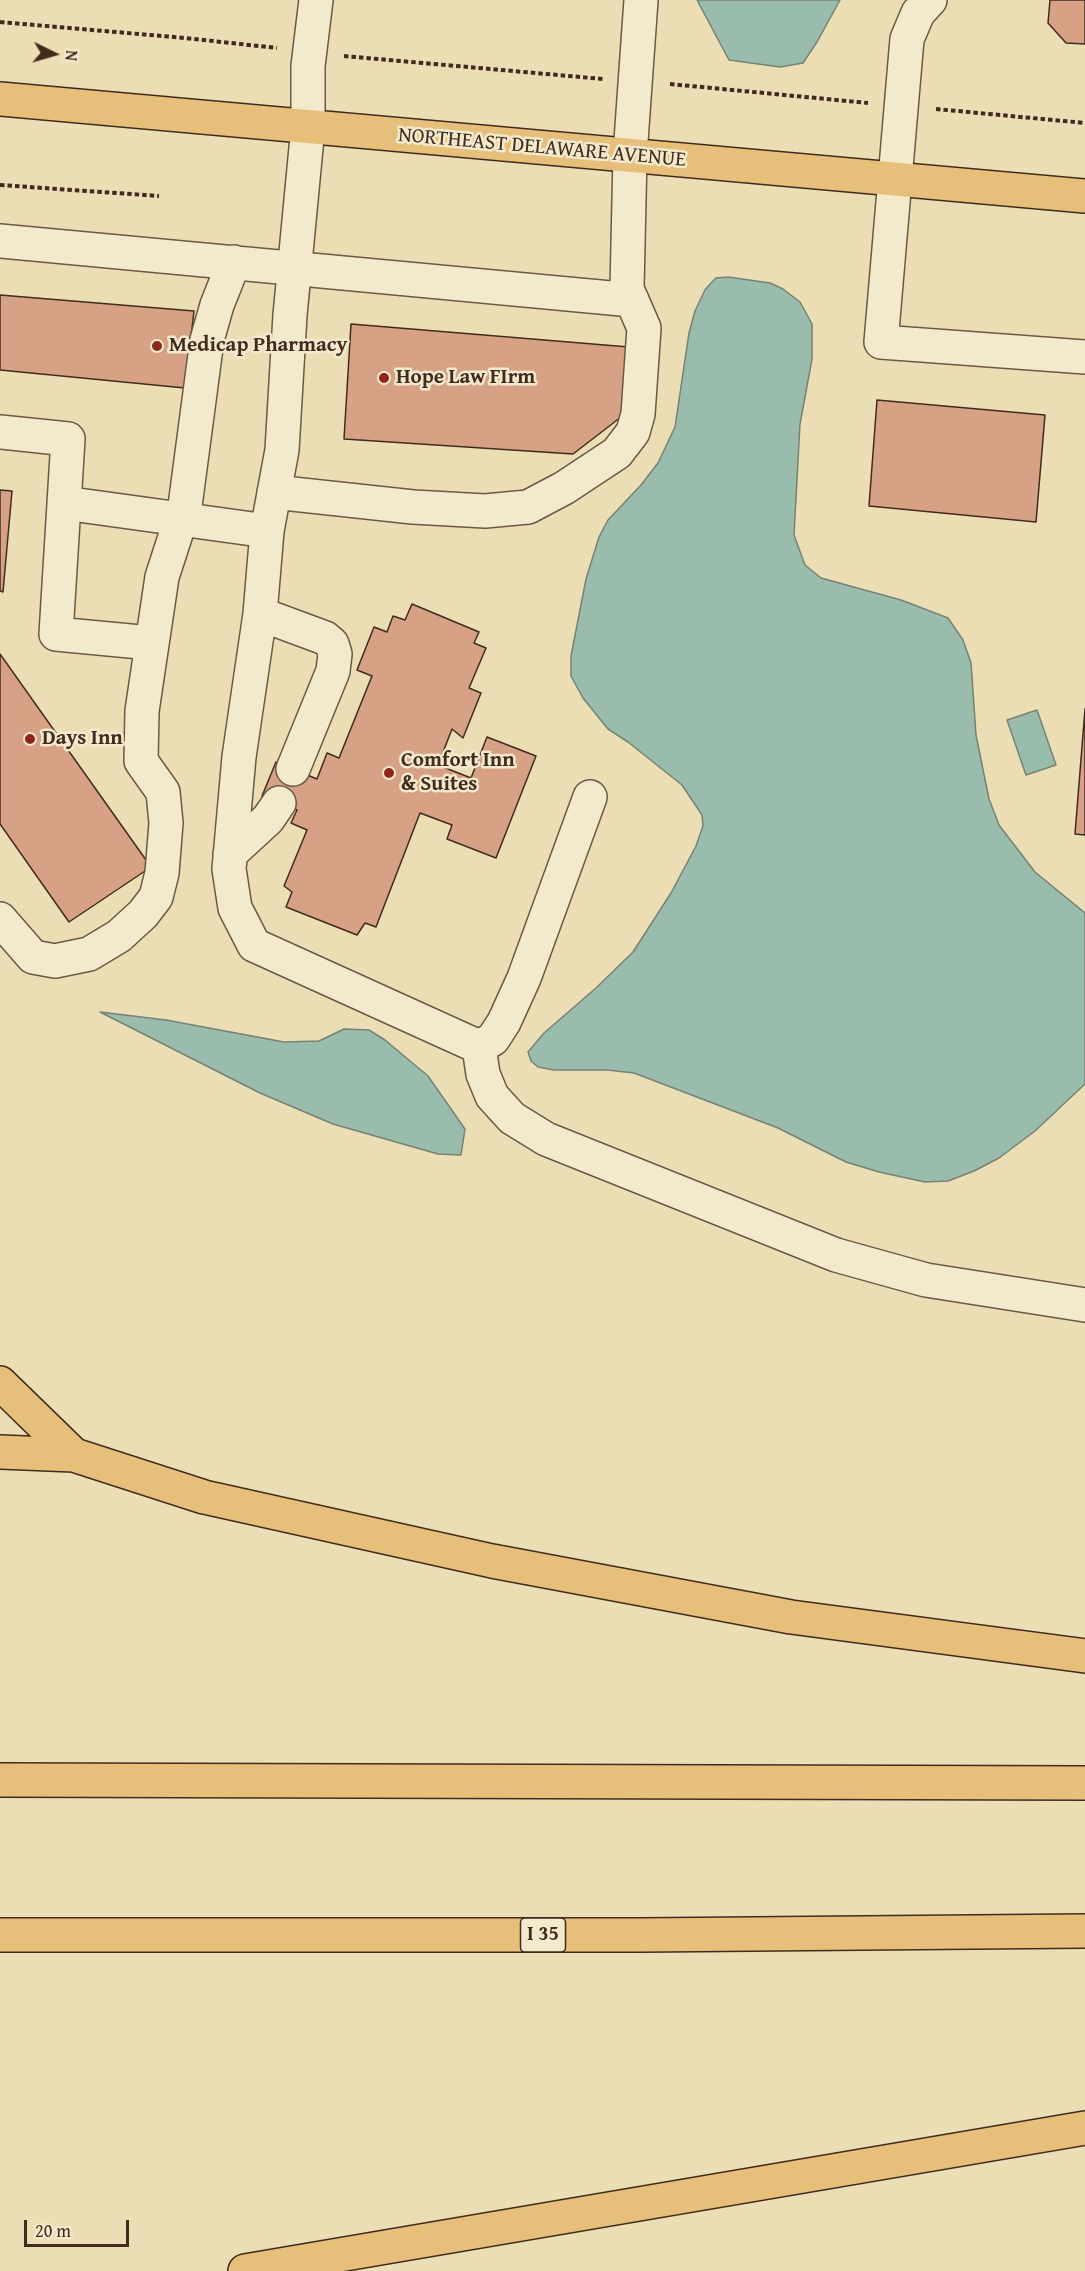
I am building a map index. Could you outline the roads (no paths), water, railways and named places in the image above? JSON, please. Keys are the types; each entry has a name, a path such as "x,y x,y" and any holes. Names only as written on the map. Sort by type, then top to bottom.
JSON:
{"main road":[{"name":"NORTHEAST DELAWARE AVENUE","path":"0,99 1085,196"},
{"path":"0,1383 74,1455"},
{"path":"0,1452 74,1455 204,1497 492,1561 791,1617 1085,1656"},
{"path":"0,1780 1085,1783"},
{"name":"I 35","path":"0,1935 642,1935 1085,1931"},
{"path":"245,2271 1085,2128"}],"lane":[{"path":"316,0 310,52 308,127 294,268 282,450 267,531 260,614 238,756 229,869 235,908 254,945 478,1047 493,1040 524,978 590,797"},
{"path":"274,492 413,507 485,511 528,507 564,488 617,453 633,432 638,414 644,328 627,289 630,155 640,0"},
{"path":"930,0 918,13 907,39 880,342 1085,357"},
{"path":"0,241 632,300"},
{"path":"0,920 33,957 55,961 90,954 119,936 143,915 156,897 162,873 166,824 163,792 141,761 142,711 162,577 187,497 207,340 216,305 234,262"},
{"path":"0,432 68,439 56,634 151,643"},
{"path":"64,502 267,531"},
{"path":"260,614 325,638 332,644 335,654 333,671 292,769"},
{"path":"230,854 268,819 279,803"},
{"path":"478,1047 483,1074 492,1096 512,1118 546,1139 836,1255 926,1280 1085,1305"}],"place":[{"name":"Medicap Pharmacy","path":"157,346"},
{"name":"Hope Law FIrm","path":"384,378"},
{"name":"Days Inn","path":"30,739"},
{"name":"Comfort Inn & Suites","path":"389,773"}]}
